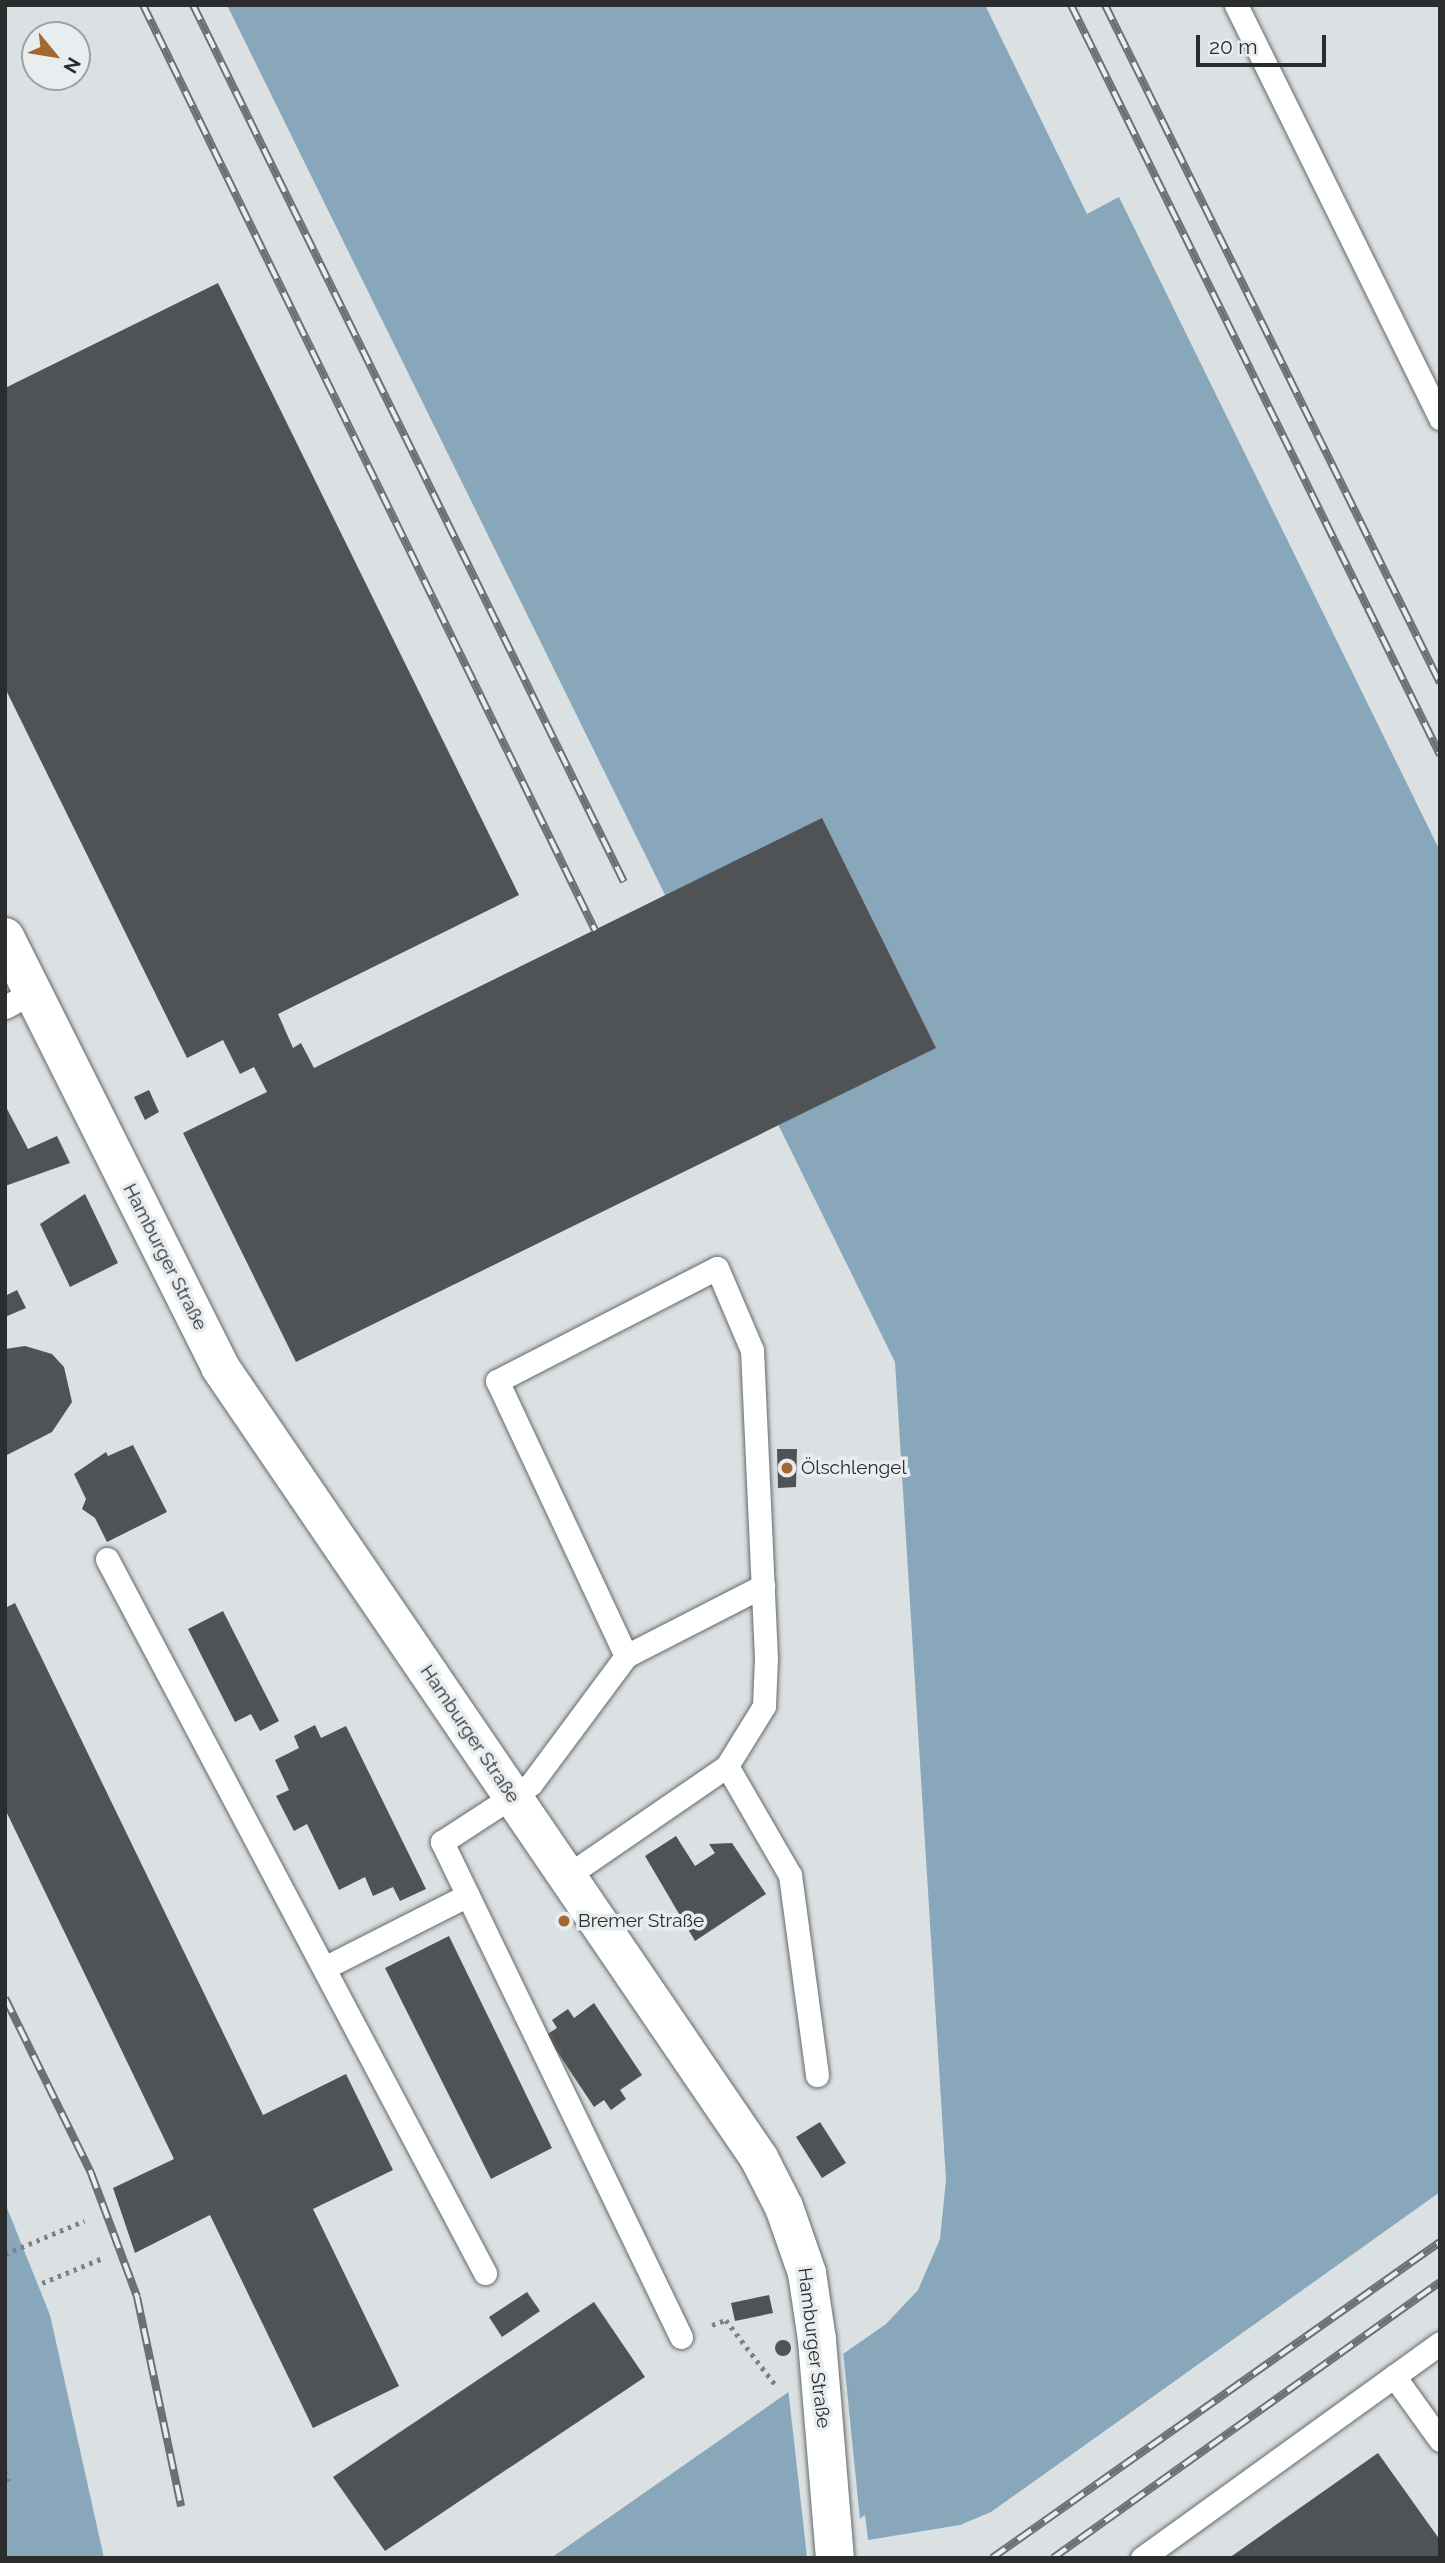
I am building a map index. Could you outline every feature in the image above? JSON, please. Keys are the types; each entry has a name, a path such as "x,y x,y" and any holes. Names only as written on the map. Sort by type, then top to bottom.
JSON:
{"street":[{"name":"Hamburger Straße","path":"5,936 19,999 220,1367 759,2158 807,2273 817,2340 834,2548"}],"lane":[{"path":"1236,5 1440,418"},
{"path":"567,1876 727,1766 764,1706 763,1586 752,1350 718,1268 497,1381 626,1656"},
{"path":"107,1559 485,2273"},
{"path":"681,2337 442,1842 531,1784 626,1656 763,1586"},
{"path":"727,1766 790,1875 817,2076"},
{"path":"324,1968 468,1895"},
{"path":"1142,2558 1440,2343"},
{"path":"1394,2376 1440,2440"}],"path":[{"path":"5,2254 83,2221"},
{"path":"42,2283 105,2257"},
{"path":"741,2338 778,2388"},
{"path":"5,2471 9,2481"}],"water":[{"path":"227,5 985,5 1087,214 1119,197 1440,851 1440,2192 991,2512 960,2525 868,2540 865,2515 803,2558 551,2558 886,2324 918,2290 940,2239 946,2180 895,1362"},
{"path":"5,2203 50,2315 104,2558 5,2558"}],"pier":[{"path":"843,2350 860,2520 807,2557 788,2388"}],"building":[{"path":"218,283 519,895 278,1014 293,1048 301,1043 314,1068 822,818 936,1048 296,1362 183,1133 267,1092 254,1067 240,1074 223,1040 187,1058 5,688 5,388"},
{"path":"149,1090 159,1112 145,1120 134,1097"},
{"path":"5,1105 28,1149 57,1136 70,1163 5,1186"},
{"path":"85,1194 118,1263 70,1287 40,1224"},
{"path":"17,1290 26,1308 5,1317 5,1296"},
{"path":"25,1346 52,1354 64,1367 72,1402 52,1432 5,1456 5,1349"},
{"path":"133,1445 167,1512 107,1542 95,1518 82,1509 86,1499 74,1474 106,1452 108,1456"},
{"name":"Ölschlengel","path":"777,1449 797,1449 796,1487 778,1488"},
{"path":"15,1603 263,2115 346,2074 393,2170 313,2209 399,2386 313,2428 210,2215 135,2253 113,2188 174,2159 5,1809 5,1608"},
{"path":"223,1611 279,1721 260,1731 251,1714 235,1722 188,1629"},
{"path":"315,1725 321,1738 346,1726 426,1889 400,1901 393,1887 373,1896 365,1877 339,1890 307,1824 294,1831 276,1796 289,1790 275,1760 299,1748 294,1736"},
{"path":"676,1836 695,1866 715,1853 709,1844 732,1843 766,1894 695,1941 645,1856"},
{"path":"449,1936 552,2148 491,2179 385,1968"},
{"path":"594,2003 642,2075 620,2090 626,2099 611,2110 604,2100 594,2107 546,2035 557,2028 552,2020 568,2009 574,2018"},
{"path":"820,2122 846,2163 822,2178 796,2137"},
{"path":"527,2292 540,2311 502,2337 489,2317"},
{"path":"769,2295 773,2313 735,2321 731,2303"},
{"path":"594,2302 645,2377 385,2551 333,2477"},
{"path":"780,2340 786,2340 791,2348 789,2354 780,2356 775,2351 775,2345"},
{"path":"1378,2453 1440,2540 1440,2558 1229,2558"}],"railway":[{"path":"143,5 595,930"},
{"path":"193,5 624,882"},
{"path":"1071,5 1440,755"},
{"path":"1105,5 1440,683"},
{"path":"5,1998 91,2173 137,2297 181,2506"},
{"path":"992,2558 1440,2242"},
{"path":"1053,2558 1440,2282"}],"place":[{"name":"Ölschlengel","path":"787,1468"},
{"name":"Bremer Straße","path":"564,1921"}]}
